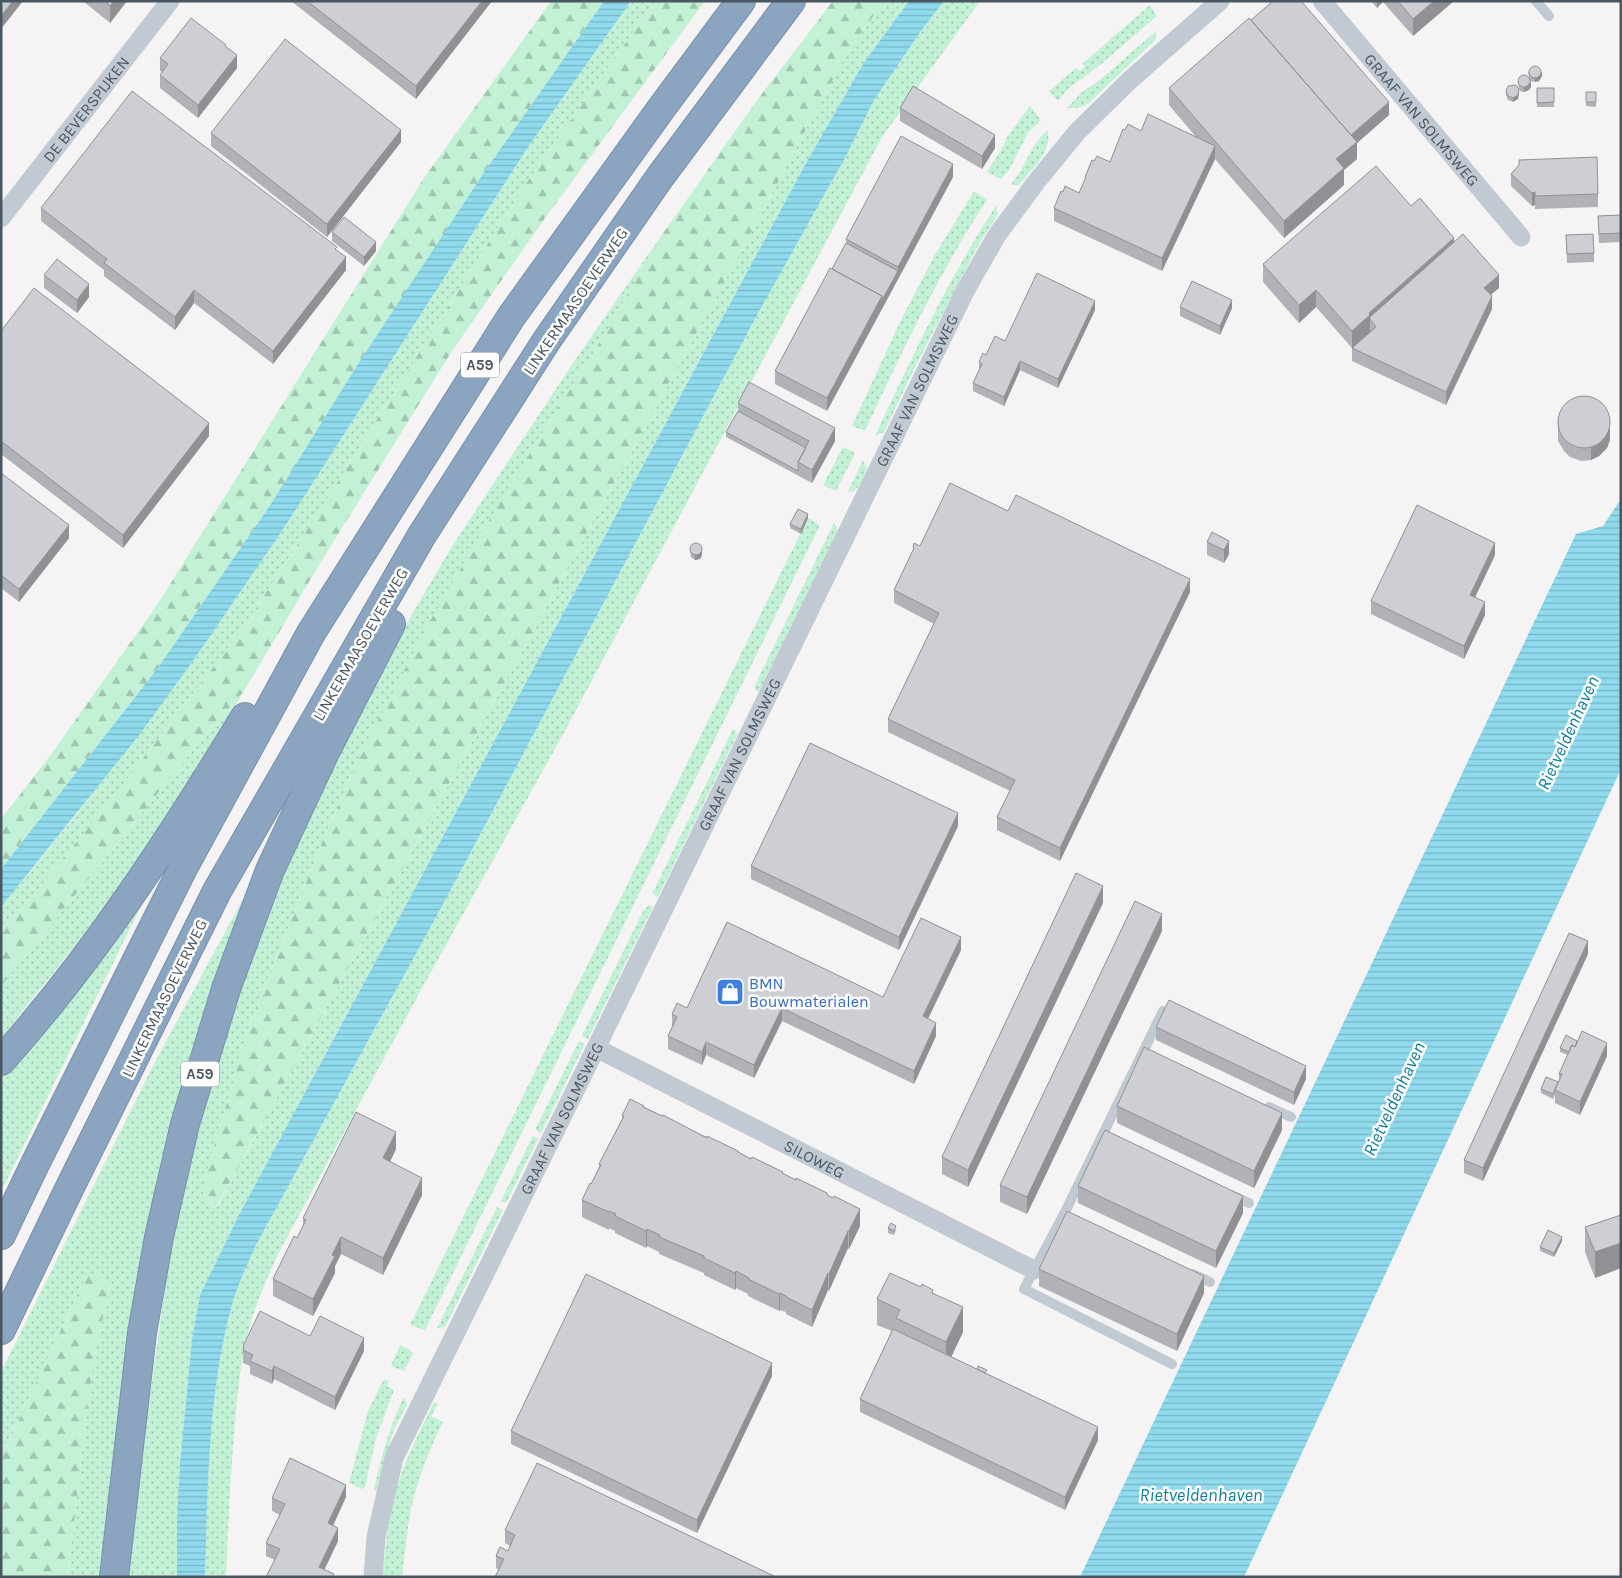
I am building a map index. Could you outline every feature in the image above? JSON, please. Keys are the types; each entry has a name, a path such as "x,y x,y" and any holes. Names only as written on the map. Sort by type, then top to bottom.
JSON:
{"highway":[{"name":"A59","path":"1,1235 183,868 311,634 511,317 742,1"},
{"name":"LINKERMAASOEVERWEG","path":"1,1330 217,890 422,535 575,299 660,177 791,1"},
{"name":"A59","path":"114,1577 142,1333 159,1237 185,1124 226,989 270,870 326,750 401,604 422,535"},
{"name":"A59","path":"1,1061 84,961 190,807 259,695 311,634"}],"street":[{"name":"DE BEVERSPIJKEN","path":"1,218 170,1"},
{"name":"GRAAF VAN SOLMSWEG","path":"373,1577 376,1537 394,1458 965,291 997,235 1037,181 1078,132 1130,80 1220,1"},
{"name":"GRAAF VAN SOLMSWEG","path":"1322,1 1521,237"},
{"name":"SILOWEG","path":"596,1048 1034,1270"}],"lane":[{"path":"1536,1 1549,16"},
{"path":"1163,1011 1149,1051 1069,1214 1024,1289 1172,1364"},
{"path":"1257,1101 1291,1117"},
{"path":"1223,1191 1249,1203"},
{"path":"1184,1270 1210,1282"}],"green space":[{"path":"551,1 604,1 485,171 271,504 157,669 1,869 1,819 50,756 157,605 424,178"},
{"path":"631,1 655,1 525,185 311,524 239,634 117,792 1,935 1,907 76,815 200,651 282,531 528,147"},
{"path":"655,1 705,1 545,218 452,351 319,565 244,691 211,728 1,986 1,935 117,792 239,634 311,524 525,185"},
{"path":"833,1 884,1 849,50 743,248 236,1172 214,1208 204,1199 205,1177 253,1015 326,833 362,751 434,614 510,485 608,329 659,239 758,99"},
{"path":"884,1 909,1 863,64 806,163 240,1213 200,1295 192,1339 180,1463 177,1577 125,1577 170,1252 185,1176 234,1010 303,825 387,657 451,548 569,369 659,239 608,329 510,485 362,751 326,833 253,1015 205,1177 203,1194 217,1207 743,248 849,50"},
{"path":"944,1 980,1 882,137 567,727 421,990 278,1254 253,1316 241,1366 229,1506 226,1577 205,1577 211,1438 218,1368 233,1301 256,1245 441,908 756,317 846,156 874,100"},
{"path":"1150,5 1157,16 1100,65 1069,88 1058,101 1049,91 1076,68 1080,71 1085,67 1082,64"},
{"path":"1156,31 1156,39 1089,103 1084,106 1067,108 1081,93 1101,79"},
{"path":"1030,106 1041,120 1028,133 1009,170 1001,179 987,172 1007,137"},
{"path":"1047,130 1047,145 1040,159 1019,185 1011,185 1035,144"},
{"path":"974,191 987,200 937,284 865,431 852,426 900,322 935,255"},
{"path":"996,206 998,214 980,242 916,365 884,432 875,436 946,290"},
{"path":"843,447 855,453 836,491 823,485"},
{"path":"863,460 867,469 862,480 855,490 848,492"},
{"path":"808,518 820,525 425,1330 410,1325"},
{"path":"834,523 837,532 759,692 757,692 754,687"},
{"path":"244,691 187,788 151,844 96,918 1,1038 1,986 211,728"},
{"path":"733,729 737,735 658,897 653,892"},
{"path":"286,819 204,1032 104,1577 68,1577 87,1409 96,1348 111,1284 86,1276 1,1458 1,1372 155,1062"},
{"path":"168,851 1,1192 1,1070"},
{"path":"649,905 653,907 588,1039 582,1036 643,911"},
{"path":"579,1041 585,1044 541,1133 535,1130"},
{"path":"533,1136 538,1139 506,1203 501,1201"},
{"path":"497,1207 503,1210 445,1327 437,1328"},
{"path":"91,1274 107,1279 111,1283 96,1348 87,1409 68,1577 1,1577 1,1458 86,1276"},
{"path":"400,1345 410,1350 413,1354 404,1371 391,1366"},
{"path":"384,1379 389,1381 387,1386 394,1390 376,1438 365,1487 362,1489 349,1483 368,1411"},
{"path":"404,1397 407,1404 393,1432 376,1491 374,1490 386,1443"},
{"path":"434,1402 438,1404 431,1416 443,1422 425,1462 412,1504 402,1577 383,1577 385,1550 394,1497 409,1454"}],"water":[{"path":"604,1 631,1 528,147 282,531 200,651 140,734 1,907 1,869 157,669 271,504 358,364 485,171"},
{"path":"909,1 944,1 874,100 846,156 756,317 441,908 256,1245 233,1301 218,1368 211,1438 205,1577 177,1577 177,1519 180,1463 192,1339 200,1295 240,1213 806,163 863,64"},
{"name":"Rietveldenhaven","path":"1621,499 1621,769 1244,1577 1080,1577 1576,534 1603,526"}],"building":[{"path":"1,1 13,1 1,16"},
{"path":"105,1 114,1 110,6"},
{"path":"307,1 482,1 416,86"},
{"path":"1273,1 1301,1 1389,102 1351,135 1251,20"},
{"path":"1398,1 1434,1 1413,19"},
{"path":"191,18 237,55 198,105 160,75 168,64 160,58"},
{"path":"1249,18 1357,142 1336,159 1344,168 1284,221 1169,88"},
{"path":"285,39 401,130 327,224 211,133"},
{"path":"1533,66 1537,66 1541,72 1537,78 1533,78 1529,74 1529,70"},
{"path":"1522,75 1526,75 1530,81 1526,87 1522,87 1518,83 1518,79"},
{"path":"1516,85 1519,89 1518,95 1513,98 1508,96 1506,91 1508,86"},
{"path":"913,86 995,135 982,156 900,108"},
{"path":"1537,88 1554,88 1554,102 1537,103"},
{"path":"132,91 337,247 335,249 346,257 273,351 194,290 175,317 104,263 107,259 41,208"},
{"path":"1586,92 1596,92 1596,102 1586,102"},
{"path":"1148,114 1215,146 1162,258 1054,208 1065,186 1079,193 1092,160 1094,161 1097,156 1110,162 1123,129 1125,130 1128,124 1141,131"},
{"path":"901,136 953,164 898,267 846,239"},
{"path":"1597,157 1598,194 1535,196 1535,192 1532,193 1511,174 1519,165 1519,160"},
{"path":"1376,166 1411,206 1420,198 1454,238 1369,313 1370,315 1352,331 1316,290 1299,305 1263,264"},
{"path":"1621,215 1621,233 1599,234 1598,216"},
{"path":"344,217 376,242 364,257 332,232"},
{"path":"1463,234 1499,275 1484,288 1492,296 1446,392 1352,348 1376,327 1370,317"},
{"path":"1593,234 1594,253 1567,254 1566,235"},
{"path":"846,243 898,271 882,300 882,296 832,269"},
{"path":"57,259 89,284 77,300 44,275"},
{"path":"830,268 882,296 827,398 775,371"},
{"path":"1037,273 1095,301 1058,379 1020,361 1004,397 973,383 982,364 979,362 983,353 986,355 995,336 1005,341"},
{"path":"1192,281 1232,300 1220,326 1180,307"},
{"path":"34,288 209,423 123,535 1,441 1,331"},
{"path":"749,382 835,428 812,470 798,462 809,441 738,403"},
{"path":"1579,396 1589,396 1598,400 1606,408 1610,422 1606,436 1598,444 1589,448 1579,448 1570,444 1562,436 1558,427 1558,417 1562,408 1570,400"},
{"path":"738,411 806,448 798,462 798,471 726,432"},
{"path":"1,473 69,525 19,589 1,575"},
{"path":"950,483 1008,511 1016,495 1190,579 1060,848 997,817 1015,780 888,719 939,613 894,590 914,548 914,543 920,546"},
{"path":"1417,505 1495,543 1470,595 1485,602 1464,646 1371,601"},
{"path":"798,509 808,514 801,529 790,524"},
{"path":"1212,532 1229,541 1224,550 1207,542"},
{"path":"696,543 702,549 696,555 690,549"},
{"path":"810,743 958,813 899,937 751,866"},
{"path":"1076,873 1103,886 968,1170 942,1157"},
{"path":"1135,901 1162,914 1027,1197 1000,1185"},
{"path":"921,918 961,937 923,1016 936,1023 914,1071 782,1008 754,1065 706,1042 702,1052 668,1036 677,1017 672,1014 677,1003 687,1008 727,922 883,997"},
{"path":"1569,933 1588,941 1483,1168 1464,1160"},
{"path":"1169,1000 1306,1066 1294,1092 1156,1027"},
{"path":"1582,1031 1607,1043 1580,1102 1555,1090 1562,1074 1559,1074 1572,1045 1575,1047"},
{"path":"1566,1035 1577,1041 1575,1047 1572,1045 1569,1052 1560,1048"},
{"path":"1144,1047 1282,1113 1254,1171 1117,1106"},
{"path":"1546,1077 1558,1082 1553,1094 1541,1089"},
{"path":"630,1099 707,1138 707,1136 751,1159 752,1157 796,1180 796,1178 827,1193 827,1195 833,1198 834,1196 860,1209 812,1310 748,1279 736,1271 735,1273 704,1258 704,1256 659,1237 660,1235 647,1229 646,1231 615,1216 616,1214 582,1200 601,1165 599,1164 624,1116 622,1116"},
{"path":"356,1112 396,1132 383,1158 422,1178 383,1258 341,1237 332,1255 335,1256 313,1299 273,1279 294,1236 297,1238 306,1220 303,1218"},
{"path":"1105,1130 1243,1196 1216,1251 1078,1186"},
{"path":"1067,1211 1204,1276 1177,1334 1039,1269"},
{"path":"1621,1215 1621,1243 1595,1252 1585,1227"},
{"path":"891,1223 896,1226 894,1231 888,1228"},
{"path":"1548,1230 1562,1237 1554,1253 1540,1247"},
{"path":"890,1273 921,1287 922,1284 933,1290 932,1293 963,1307 946,1342 896,1318 900,1310 877,1299"},
{"path":"586,1274 772,1363 697,1520 511,1431"},
{"path":"260,1311 310,1336 320,1316 364,1338 335,1397 274,1366 272,1371 250,1361 253,1355 243,1350 244,1344"},
{"path":"893,1329 1098,1427 1065,1497 860,1399"},
{"path":"978,1366 987,1370 985,1373 977,1369"},
{"path":"290,1458 346,1485 328,1523 338,1528 319,1567 334,1574 333,1577 266,1577 280,1549 266,1543 285,1504 272,1498"},
{"path":"537,1463 776,1577 495,1577 504,1559 496,1556 500,1547 508,1551 515,1535 505,1530"}],"place":[{"name":"BMN Bouwmaterialen","path":"730,992"}]}
